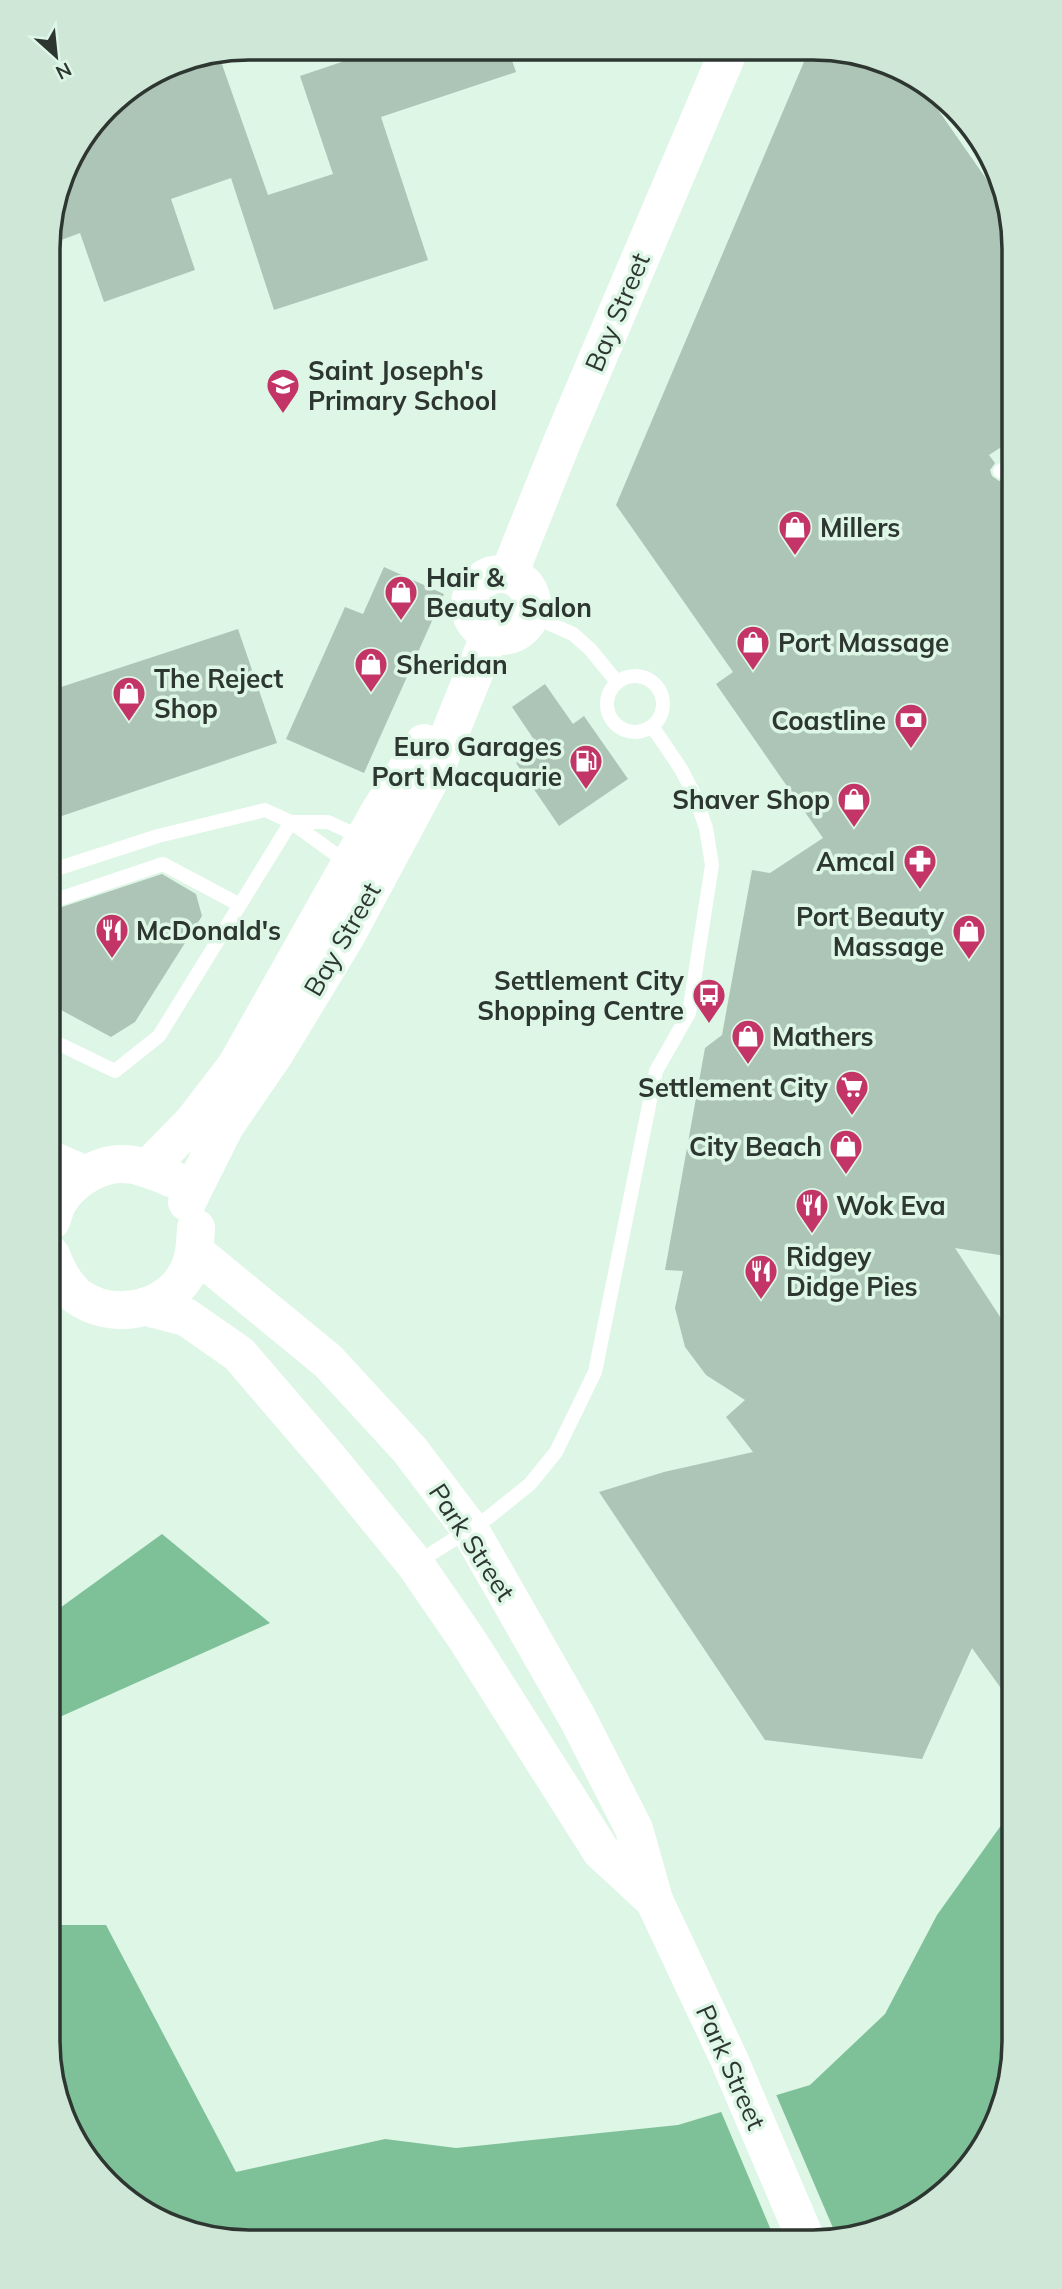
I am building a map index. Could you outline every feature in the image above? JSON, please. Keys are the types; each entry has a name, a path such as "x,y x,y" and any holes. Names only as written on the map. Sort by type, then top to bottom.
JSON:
{"street":[{"name":"Bay Street","path":"509,574 562,442 725,60"},
{"path":"509,574 524,583 530,593 530,615 514,633 501,637 483,649 469,603 480,582 491,575 509,574"},
{"name":"Bay Street","path":"148,1168 193,1122 236,1066 381,809 483,649"},
{"name":"Bay Street","path":"187,1202 225,1126 275,1053 318,983 405,826 435,769 483,649"},
{"path":"60,1164 86,1174"},
{"path":"60,1199 86,1174 98,1168 123,1164 148,1168 172,1179 187,1202 196,1226 195,1252 186,1275 169,1294 147,1307 121,1311 99,1307 77,1295 60,1276"},
{"name":"Park Street","path":"195,1252 328,1361 409,1449 469,1528 578,1719 634,1829 654,1900 729,2059 802,2230"},
{"name":"Park Street","path":"147,1307 186,1317 239,1354 415,1563 466,1638 601,1851 654,1900"}],"lane":[{"path":"530,615 573,634 590,649 618,682"},
{"path":"636,676 654,683 663,700 659,719 652,726 640,731 628,731 617,725 610,716 607,704 609,692 618,682 626,677 636,676"},
{"path":"415,1563 489,1517 530,1484 556,1452 595,1372 656,1071 689,1013 712,865 706,828 695,796 652,726"},
{"path":"60,868 158,836 265,810 358,852"},
{"path":"291,822 328,822 358,852"},
{"path":"60,1044 116,1071 159,1036 291,822"},
{"path":"60,899 163,864 240,905"}],"shaded area":[{"path":"162,1534 270,1623 60,1717 60,1608"},
{"path":"1002,1824 1002,2053 999,2078 988,2113 964,2156 919,2198 875,2219 839,2228 248,2230 211,2226 165,2210 133,2191 98,2156 74,2113 61,2066 60,1925 106,1925 236,2172 385,2139 456,2148 678,2125 810,2085 885,2014 937,1915"}],"pier":[{"path":"775,2092 833,2228 771,2230 720,2109"}],"building":[{"path":"347,60 512,60 516,72 381,117 428,260 274,310 231,178 171,199 195,270 104,302 80,233 60,240 66,199 74,176 98,133 143,91 176,74 221,62 268,195 333,174 300,76"},
{"name":"Settlement City","path":"805,60 851,63 875,70 929,98 992,187 1001,223 1002,447 989,455 995,463 990,470 992,476 1002,480 1002,1255 955,1248 1002,1320 1002,1690 972,1648 922,1759 765,1740 599,1492 664,1472 753,1452 726,1417 745,1400 706,1375 685,1347 675,1308 683,1271 665,1270 705,1048 722,1035 752,870 770,873 823,838 716,684 733,672 616,505"},
{"path":"384,567 444,594 364,773 286,739 345,607 363,614"},
{"path":"238,629 277,743 60,817 60,687"},
{"path":"545,684 573,724 584,716 628,779 559,826 516,763 539,747 512,707"},
{"name":"McDonald's","path":"162,874 196,894 202,916 135,1022 111,1037 60,1009 60,908"}],"place":[{"name":"Saint Joseph's Primary School","path":"283,415"},
{"name":"Millers","path":"795,557"},
{"name":"Hair & Beauty Salon","path":"401,622"},
{"name":"Port Massage","path":"753,672"},
{"name":"Sheridan","path":"371,694"},
{"name":"The Reject Shop","path":"129,723"},
{"name":"Coastline","path":"911,750"},
{"name":"Euro Garages Port Macquarie","path":"586,791"},
{"name":"Shaver Shop","path":"854,829"},
{"name":"Amcal","path":"920,891"},
{"name":"McDonald's","path":"112,960"},
{"name":"Port Beauty Massage","path":"969,961"},
{"name":"Settlement City Shopping Centre","path":"709,1025"},
{"name":"Mathers","path":"748,1066"},
{"name":"Settlement City","path":"852,1117"},
{"name":"City Beach","path":"846,1176"},
{"name":"Wok Eva","path":"812,1235"},
{"name":"Ridgey Didge Pies","path":"761,1301"}]}
